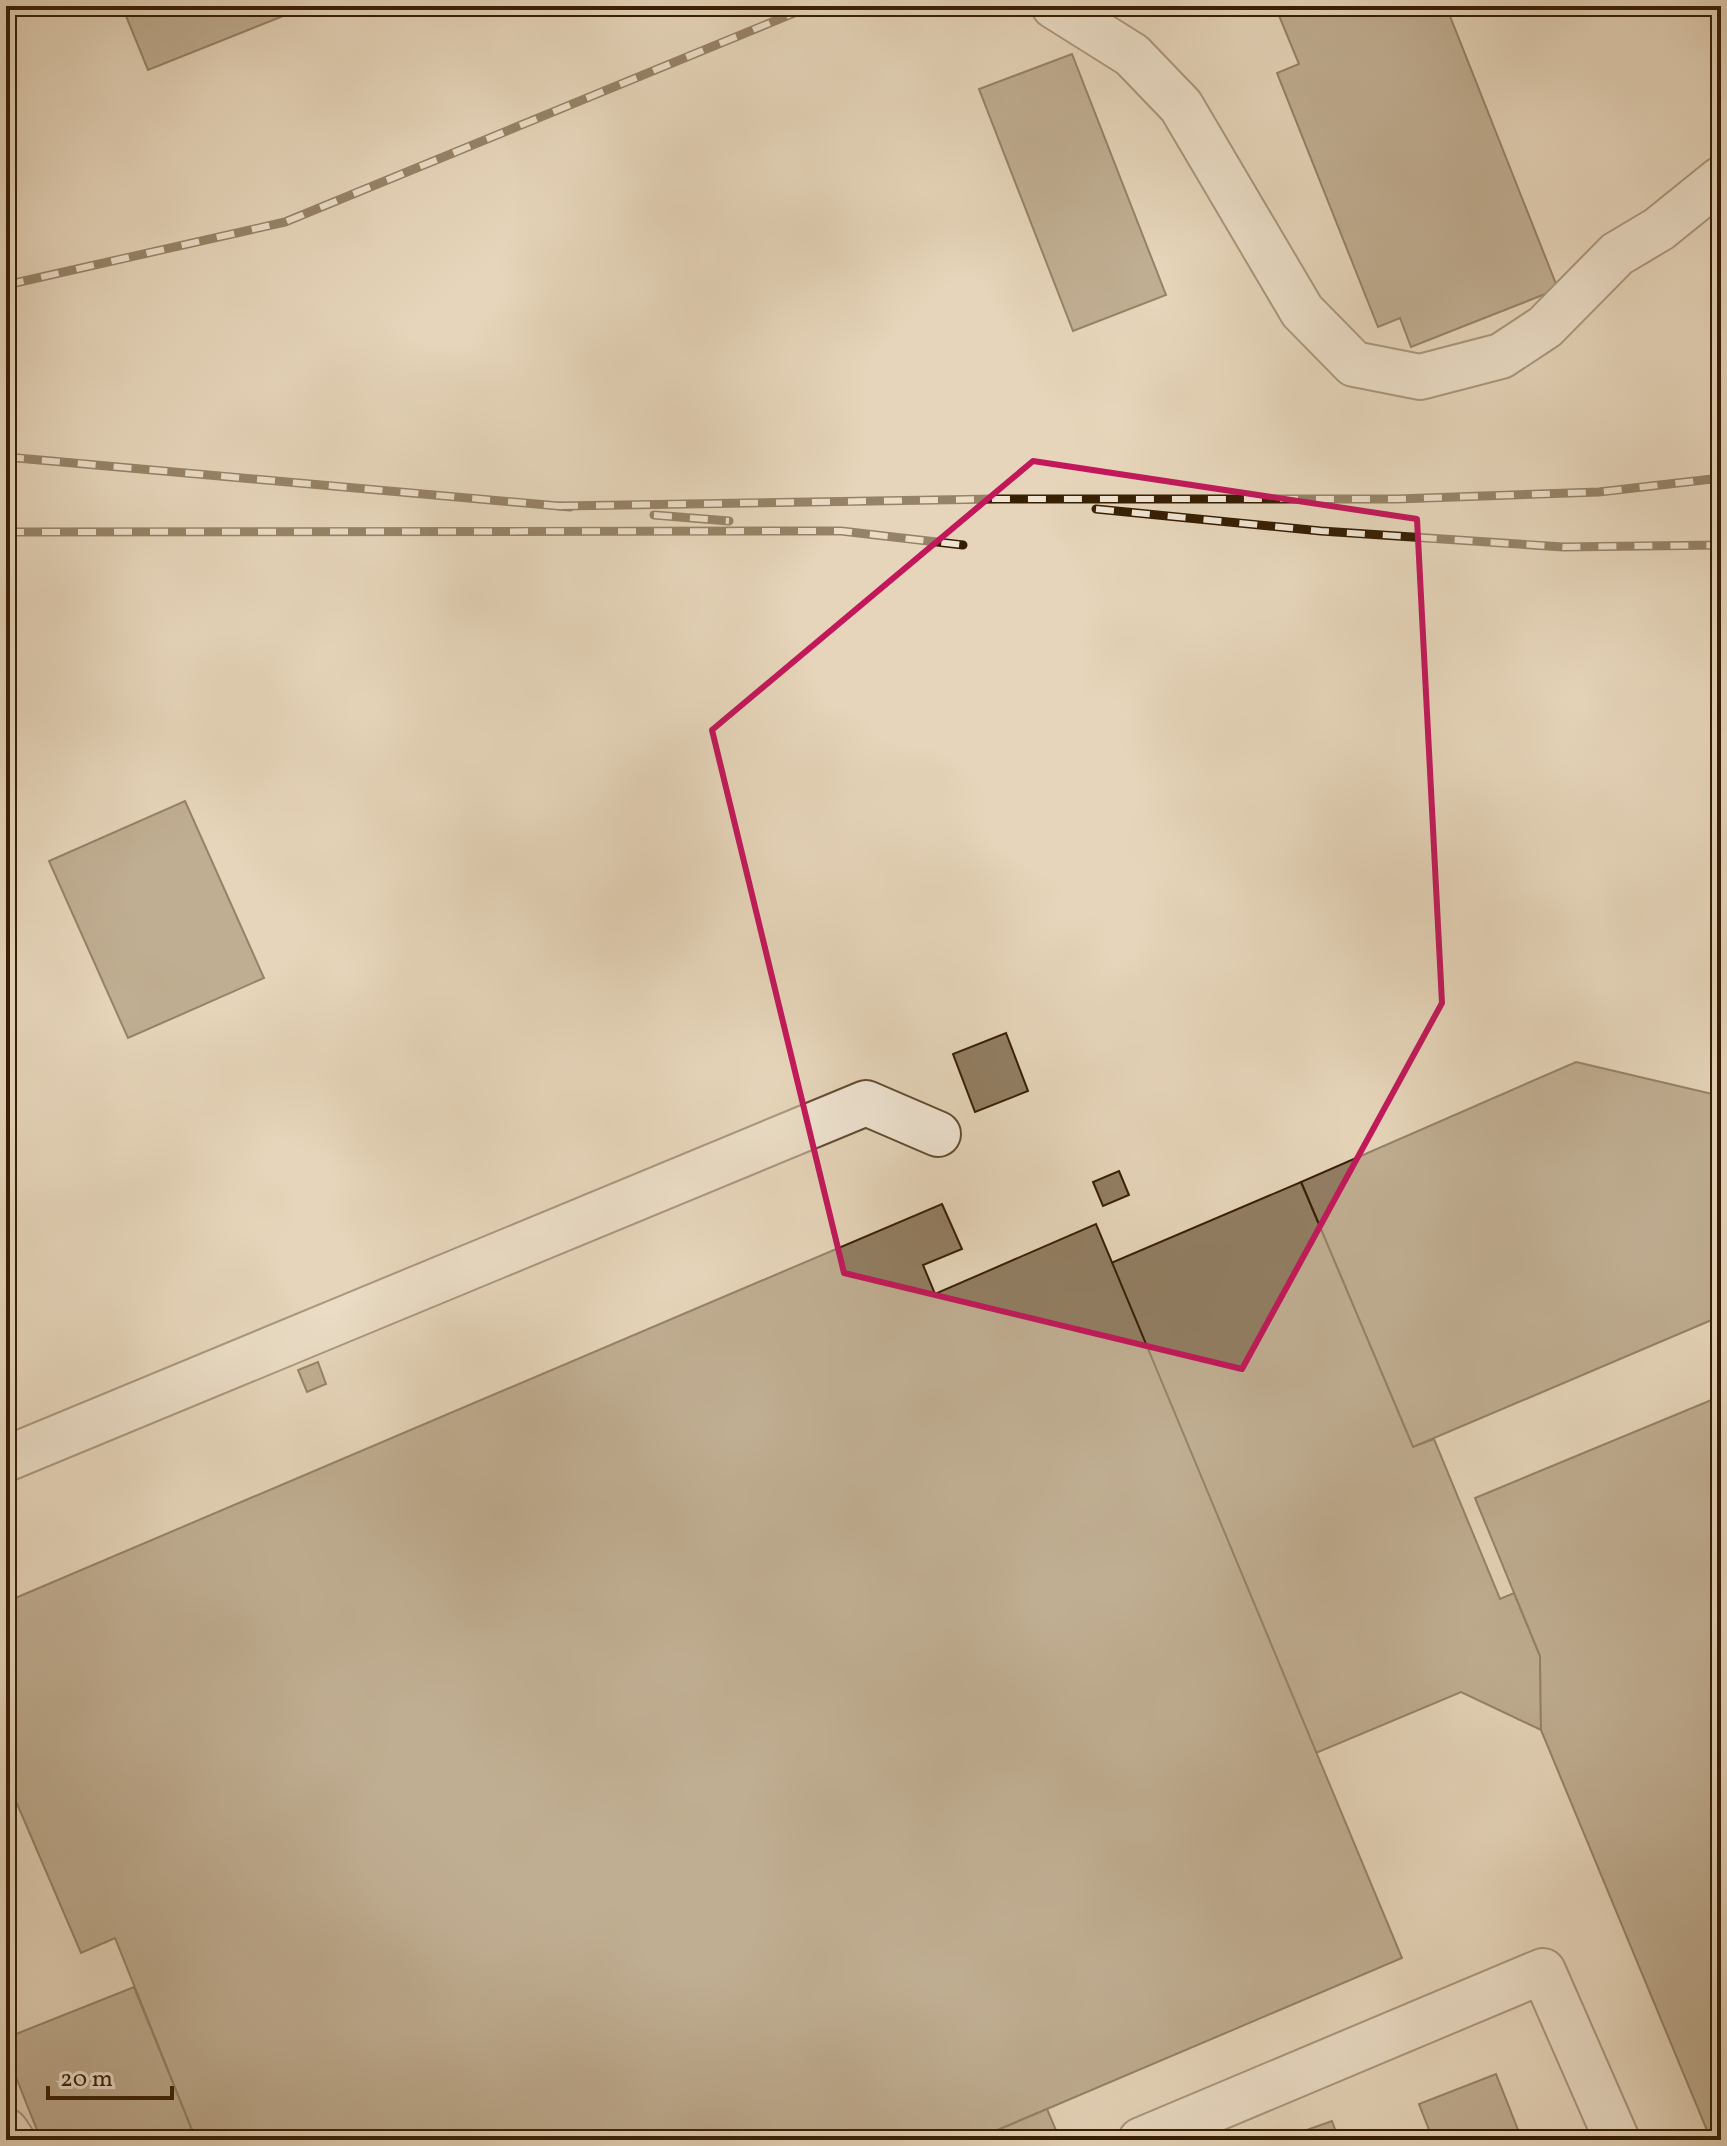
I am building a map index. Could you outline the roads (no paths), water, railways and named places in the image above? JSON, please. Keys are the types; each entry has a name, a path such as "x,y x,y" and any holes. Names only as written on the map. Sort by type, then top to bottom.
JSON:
{"lane":[{"path":"1054,6 1132,55 1181,106 1302,311 1354,364 1420,377 1501,356 1545,327 1617,254 1659,229 1721,179"},
{"path":"6,1459 866,1103 938,1134"},
{"path":"1141,2140 1543,1971 1617,2140"},
{"path":"6,2131 12,2140"}],"railway":[{"path":"6,285 285,222 811,6"},
{"path":"6,457 570,507"},
{"path":"560,506 997,499 1397,499 1599,492 1721,478"},
{"path":"1096,509 1321,531 1563,547 1721,545"},
{"path":"654,515 729,521"},
{"path":"6,532 841,531 963,545"}]}
